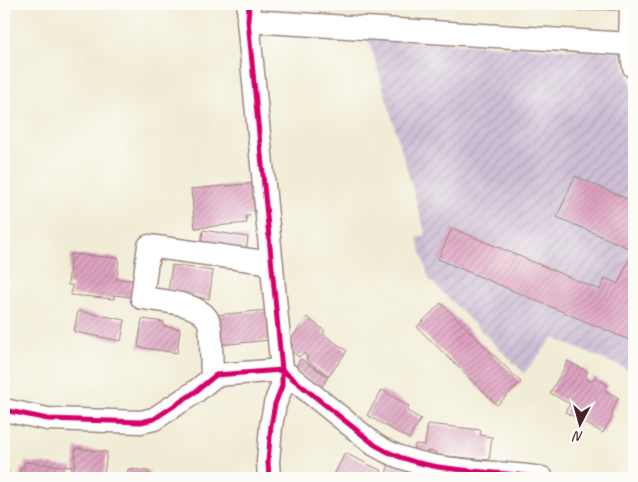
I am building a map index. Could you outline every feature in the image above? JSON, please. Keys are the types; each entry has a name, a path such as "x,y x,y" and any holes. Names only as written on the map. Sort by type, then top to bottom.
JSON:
{"street":[{"path":"631,4 630,44 634,67"},
{"path":"269,478 268,462 271,426 275,404 282,386 282,370 248,12 630,44"},
{"path":"212,378 210,325 201,311 192,306 142,298 149,246 272,262"},
{"path":"8,408 48,419 141,422 154,419 216,375 282,370 374,445 388,453 448,473 542,478"}],"shaded area":[{"path":"369,39 620,52 634,93 634,372 553,338 524,373 429,279 417,238 426,235"}],"building":[{"path":"563,4 618,4 617,10 563,8"},
{"path":"575,176 634,202 634,342 438,259 452,228 600,290 605,278 618,284 633,250 557,217"},
{"path":"257,183 260,215 246,216 247,223 195,228 191,189"},
{"path":"203,230 248,237 246,252 201,246"},
{"path":"71,254 119,258 117,279 132,280 131,297 114,295 114,299 71,295 72,285 68,285"},
{"path":"172,265 213,271 209,299 168,292"},
{"path":"441,303 521,382 497,405 417,327"},
{"path":"267,310 270,340 219,345 216,315"},
{"path":"78,311 125,320 121,341 74,332"},
{"path":"307,317 325,331 323,334 347,351 329,376 306,360 308,357 303,353 299,357 289,350 293,345 289,342"},
{"path":"142,319 164,322 163,326 180,329 177,353 138,347"},
{"path":"301,359 328,377 321,388 294,369"},
{"path":"568,361 588,372 585,378 591,382 594,377 608,385 605,390 619,398 611,413 613,415 603,433 565,412 570,404 550,393"},
{"path":"382,390 409,406 407,411 421,419 409,439 367,415"},
{"path":"428,424 481,430 480,435 492,437 489,460 436,455 436,452 427,451 426,454 414,453 415,444 425,445"},
{"path":"76,448 107,452 104,474 74,471"},
{"path":"345,453 382,471 378,478 340,478 334,475"},
{"path":"4,461 11,478 4,478"},
{"path":"25,462 72,467 70,478 19,478 21,468 24,469"},
{"path":"389,463 408,468 405,478 385,478"},
{"path":"128,469 149,471 149,478 126,478"}],"cycle path":[{"path":"249,4 248,21 282,370 282,386 275,404 271,426 268,462 269,478"},
{"path":"4,410 48,419 141,422 154,419 195,392 216,375 282,370 375,445 394,455 434,466 542,478"}]}
